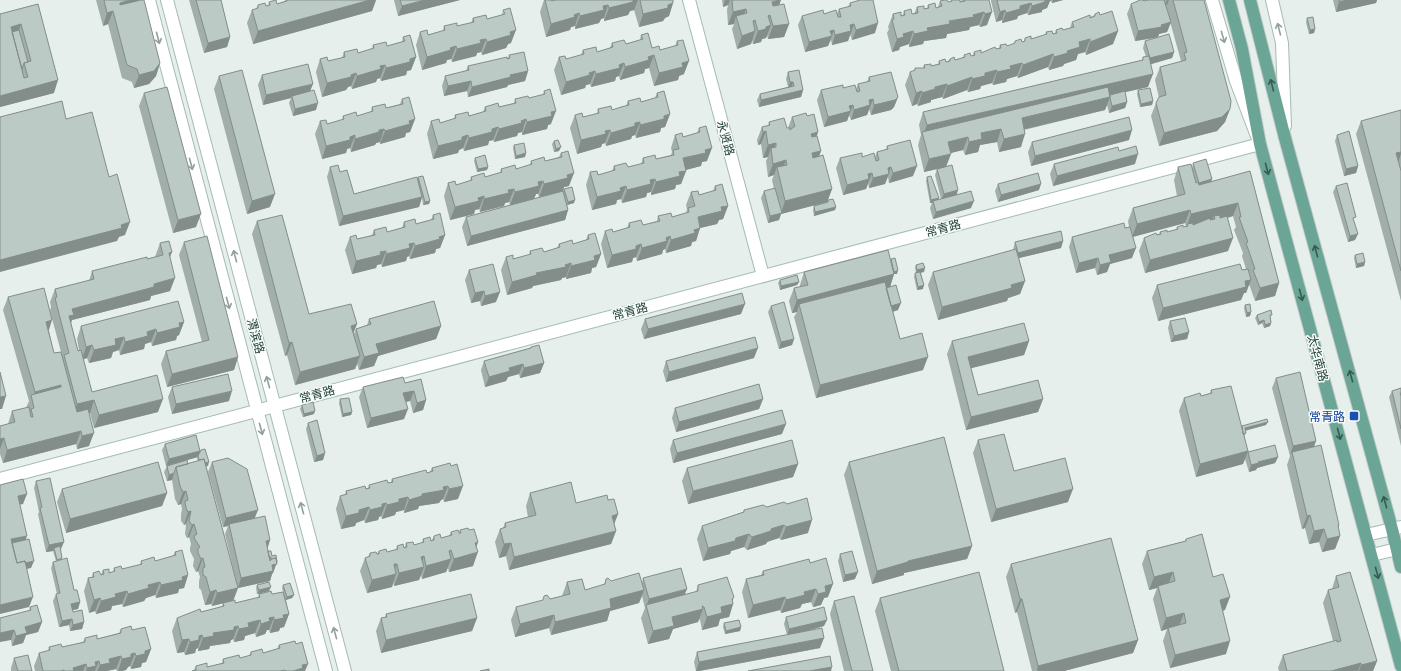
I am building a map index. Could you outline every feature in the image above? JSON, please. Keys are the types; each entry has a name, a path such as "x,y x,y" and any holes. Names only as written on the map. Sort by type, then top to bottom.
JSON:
{"main road":[{"name":"太华南路","path":"1229,0 1242,49 1260,144 1401,666"},
{"path":"1250,0 1285,138 1397,528 1401,566"}],"street":[{"name":"渭滨路","path":"148,0 326,671"},
{"name":"渭滨路","path":"167,0 345,671"},
{"name":"永贤路","path":"689,0 763,276"},
{"path":"1212,0 1236,81 1260,144"},
{"path":"1272,0 1282,43 1285,138"},
{"name":"常青路","path":"0,478 1260,144"},
{"path":"1366,535 1397,528"},
{"path":"1372,556 1399,549"}],"building":[{"path":"104,0 130,0 120,3 120,5 144,0 160,63 154,71 139,75 137,69 127,65 113,11 107,13"},
{"path":"196,0 221,0 230,37 208,43"},
{"path":"276,0 277,4 287,0 370,0 258,31 252,10 258,8 258,5 265,3 266,6 270,5 269,2"},
{"path":"400,0 425,0 402,6"},
{"path":"545,0 633,0 633,2 609,8 608,5 603,6 604,10 580,16 579,13 574,15 575,17 551,24"},
{"path":"640,0 673,0 673,3 668,5 668,8 643,14"},
{"path":"732,0 780,0 772,2 773,6 784,4 789,24 773,26 770,15 768,16 771,25 766,27 766,29 758,31 755,20 753,21 755,31 742,36 736,16 747,13 746,9 733,12"},
{"path":"860,0 873,0 878,23 856,30 854,24 850,25 851,31 835,35 834,30 830,31 832,36 809,42 802,16 823,10 824,14 836,10 838,17 841,17 839,9 851,6 850,3"},
{"path":"947,0 948,2 952,0 960,0 960,2 965,0 989,0 992,12 985,14 984,12 973,15 974,17 949,21 950,24 927,28 928,31 914,34 913,31 903,34 904,37 897,39 892,20 894,19 893,14 901,12 901,16 905,15 904,11 911,9 912,14 918,13 917,7 924,6 924,9 929,8 928,5 935,3 936,8 942,6 940,1"},
{"path":"997,0 1045,0 1045,2 1032,6 1031,3 1020,6 1020,9 1006,13 1005,10 1000,12"},
{"path":"1140,0 1164,0 1171,22 1161,25 1162,27 1138,31 1131,4"},
{"path":"1173,0 1204,0 1231,101 1230,109 1222,117 1164,133 1156,103 1159,97 1166,95 1160,67 1186,60 1184,53 1187,52"},
{"path":"38,4 58,80 0,96 0,14","holes":["21,24 31,61 24,63 28,77 24,78 11,27"]},
{"path":"510,8 516,30 510,32 511,35 487,42 486,39 480,40 481,43 457,49 456,46 450,48 451,50 427,57 420,32 427,30 428,35 445,30 444,26 457,23 457,26 474,22 473,18 486,15 487,19 505,14 503,10"},
{"path":"1112,11 1118,31 1090,42 1090,39 1079,42 1080,47 1067,51 1068,53 1054,57 1053,54 1023,65 1022,63 1010,66 1011,69 985,73 985,76 972,79 972,77 947,86 947,84 935,87 935,89 922,93 922,91 916,93 910,72 915,70 915,68 925,68 924,65 931,64 931,66 940,64 939,61 945,59 946,62 950,61 950,59 954,57 955,60 965,57 964,55 970,53 971,56 975,55 974,52 981,50 981,53 995,47 996,49 1001,48 1000,45 1006,44 1007,46 1021,39 1022,42 1025,41 1025,38 1031,36 1031,39 1047,34 1046,32 1052,31 1053,34 1057,33 1056,30 1074,27 1072,22 1090,15 1090,18 1099,12 1100,15"},
{"path":"1313,17 1315,29 1310,30 1307,18"},
{"path":"19,30 28,62 24,63 22,69 12,32"},
{"path":"648,33 652,48 659,46 660,50 678,45 677,41 683,40 689,61 682,63 683,67 659,73 654,55 648,57 649,60 625,67 624,63 619,65 620,68 596,74 595,71 589,73 590,75 566,82 559,57 565,56 566,59 584,54 583,50 596,47 597,52 613,47 612,43 624,40 626,44 643,39 641,35"},
{"path":"1169,34 1174,52 1150,58 1145,41"},
{"path":"410,35 416,57 410,59 410,62 386,68 385,65 380,66 381,69 357,76 356,73 351,75 351,77 327,83 320,59 327,57 328,61 345,57 344,52 357,49 358,53 374,48 373,45 386,42 387,46 405,41 403,37"},
{"path":"524,52 528,71 472,87 471,81 448,86 445,76 469,70 468,66 507,57 507,59 510,58 509,55"},
{"path":"1149,56 1153,74 927,125 923,112 1143,60 1143,57"},
{"path":"308,64 313,84 266,95 262,75"},
{"path":"242,70 275,194 252,201 219,76"},
{"path":"799,70 803,90 761,100 760,94 794,86 793,82 790,82 788,72"},
{"path":"891,72 898,97 895,100 874,105 873,99 869,100 870,105 854,110 853,105 849,106 851,111 828,117 821,90 843,85 843,88 855,85 857,92 860,91 858,84 870,81 869,77"},
{"path":"167,87 201,214 178,220 144,93"},
{"path":"1108,87 1110,97 1022,118 1025,134 1004,139 1001,129 981,133 982,139 969,142 968,137 948,142 951,154 929,159 922,132"},
{"path":"1150,88 1153,101 1141,104 1138,90"},
{"path":"550,89 556,111 551,112 552,116 527,122 526,119 521,121 522,123 499,129 498,127 492,129 492,132 469,138 468,135 462,137 462,140 438,146 431,121 439,119 440,123 456,118 455,115 468,112 469,116 486,111 485,107 498,103 499,107 516,103 515,99 528,96 529,98 545,94 544,91"},
{"path":"314,90 318,103 295,109 292,96"},
{"path":"664,91 670,114 664,116 664,119 640,125 640,122 635,123 635,126 611,133 610,130 605,131 606,134 581,140 575,115 582,113 583,117 599,113 598,109 611,106 612,110 629,105 628,101 640,98 641,102 658,97 657,93"},
{"path":"1125,91 1127,102 1112,106 1110,95"},
{"path":"409,97 415,119 409,121 410,124 385,131 384,129 379,130 379,132 355,139 355,135 350,137 350,140 326,146 320,121 326,120 327,124 344,119 343,116 356,112 357,116 373,111 372,107 385,104 386,108 403,104 402,99"},
{"path":"62,101 66,119 92,112 109,177 117,174 130,222 121,225 122,228 0,260 0,117"},
{"path":"1401,110 1401,152 1396,153 1401,171 1401,271 1361,121"},
{"path":"806,113 807,116 814,114 818,132 811,134 812,137 817,136 821,151 812,153 813,158 823,155 832,189 785,201 777,167 787,165 786,160 773,164 771,148 776,147 776,143 768,145 766,131 763,132 762,127 770,125 769,122 784,118 787,128 790,128 790,130 795,126 792,117"},
{"path":"1129,117 1132,130 1035,156 1032,142"},
{"path":"706,126 712,148 705,150 706,153 683,158 686,171 679,172 680,176 656,182 655,179 650,180 651,184 627,190 626,186 620,188 621,191 597,197 590,172 597,171 598,175 615,170 614,166 626,163 628,167 644,163 643,158 655,155 656,159 674,155 673,150 679,149 675,135 682,133 683,137 700,132 699,128"},
{"path":"1349,131 1358,166 1346,169 1337,135"},
{"path":"558,140 561,147 556,149 554,141"},
{"path":"910,140 917,166 893,173 891,167 888,168 889,174 873,178 872,173 868,174 869,179 847,185 840,158 862,153 862,157 874,153 876,161 879,160 877,152 888,149 887,146"},
{"path":"524,143 526,153 516,156 514,145"},
{"path":"1136,146 1138,154 1057,176 1054,164 1118,147 1119,151"},
{"path":"568,151 574,173 567,175 568,178 544,184 543,181 538,182 539,186 515,192 514,189 508,190 509,193 484,199 484,196 478,198 479,201 455,207 448,183 455,181 456,185 472,180 471,177 484,173 485,177 502,172 501,169 515,165 516,169 532,164 531,161 544,157 545,161 562,157 561,153"},
{"path":"485,155 488,167 478,169 475,158"},
{"path":"1206,159 1212,179 1199,183 1193,163"},
{"path":"1191,164 1196,183 1198,182 1199,185 1250,171 1279,283 1260,288 1253,270 1255,269 1246,243 1248,242 1239,217 1241,217 1238,203 1191,214 1190,210 1137,224 1133,208 1185,194 1178,167"},
{"path":"338,165 340,172 347,170 354,194 417,177 422,197 343,216 330,167"},
{"path":"952,165 958,190 944,194 937,169"},
{"path":"1038,173 1041,184 1001,195 998,184"},
{"path":"423,176 430,201 425,202 418,177"},
{"path":"931,176 939,198 931,200 927,177"},
{"path":"1347,183 1356,217 1353,218 1358,234 1350,236 1336,186"},
{"path":"722,184 728,206 721,207 722,211 698,217 700,228 694,230 695,233 671,240 670,236 666,238 667,241 642,248 641,244 636,246 636,249 612,255 605,231 612,229 613,232 630,227 629,223 641,220 643,225 660,221 658,216 671,213 672,217 689,212 688,208 695,206 691,192 698,191 699,195 716,190 715,186"},
{"path":"572,187 575,200 568,202 564,189"},
{"path":"775,188 782,213 770,216 764,191"},
{"path":"563,191 568,210 471,236 466,217"},
{"path":"971,191 974,201 936,212 933,201"},
{"path":"833,199 836,207 815,212 814,206"},
{"path":"440,213 445,235 439,237 440,239 415,246 414,243 409,244 410,248 386,254 386,251 380,252 381,255 356,261 350,237 356,235 357,239 375,235 374,230 386,227 387,232 405,227 404,222 415,219 416,224 434,219 433,215"},
{"path":"282,215 309,314 351,304 357,324 351,326 360,356 300,372 292,342 289,343 257,221"},
{"path":"1220,215 1220,218 1227,216 1233,238 1150,260 1144,238 1156,233 1157,235 1161,234 1160,232 1167,230 1167,232 1178,229 1177,227 1183,225 1183,227 1188,226 1187,224 1193,223 1193,225 1210,218 1210,220 1215,219 1214,216"},
{"path":"1124,223 1125,228 1130,227 1136,248 1109,255 1111,262 1100,265 1098,258 1079,263 1072,237"},
{"path":"1061,231 1063,241 1018,253 1015,242"},
{"path":"595,233 601,254 594,256 595,260 571,266 571,263 565,265 566,267 536,273 537,275 512,282 506,257 513,255 513,259 531,254 530,251 542,248 544,252 560,247 559,244 572,240 573,244 589,239 588,235"},
{"path":"207,236 238,357 172,374 166,351 209,340 184,242"},
{"path":"169,241 172,252 169,253 175,278 154,284 154,287 72,309 74,315 69,316 78,351 81,350 92,392 157,375 163,399 99,415 94,400 77,404 64,355 69,353 55,298 57,297 55,289 94,279 92,271 147,257 147,259 163,255 160,243"},
{"path":"1016,249 1025,281 1011,285 1012,288 942,307 933,272"},
{"path":"888,250 894,274 797,300 794,288 808,285 804,272"},
{"path":"1363,253 1365,262 1357,264 1355,255"},
{"path":"895,258 898,270 894,272 891,259"},
{"path":"923,263 925,268 917,270 916,265"},
{"path":"493,264 500,292 485,296 484,291 475,293 469,270"},
{"path":"1240,264 1242,270 1248,269 1251,280 1245,281 1246,287 1163,308 1157,285"},
{"path":"920,272 924,285 918,287 915,273"},
{"path":"797,275 799,282 781,286 780,280"},
{"path":"885,282 900,339 922,333 928,357 820,385 799,304"},
{"path":"896,285 901,303 891,306 886,288"},
{"path":"44,288 52,320 46,322 54,353 61,352 77,412 88,409 94,433 82,436 81,431 7,450 4,438 0,439 0,426 15,422 12,411 29,407 31,417 33,417 31,409 34,408 31,395 61,387 61,385 35,392 8,297"},
{"path":"742,293 745,304 648,329 645,319"},
{"path":"178,301 184,322 179,323 180,327 157,333 156,329 147,332 148,336 125,342 124,337 115,339 116,345 94,350 92,345 86,347 81,326"},
{"path":"434,301 441,326 376,344 379,353 364,357 356,329 371,324 369,319"},
{"path":"784,302 794,339 781,342 771,306"},
{"path":"1250,304 1251,312 1247,313 1245,305"},
{"path":"1271,310 1271,323 1265,325 1264,320 1259,322 1257,315"},
{"path":"1185,318 1189,332 1174,336 1170,321"},
{"path":"1024,323 1029,341 968,357 978,395 1038,380 1043,399 971,417 952,341"},
{"path":"755,337 758,348 669,372 666,361"},
{"path":"539,345 544,363 524,368 523,364 509,368 510,371 489,377 484,361"},
{"path":"0,372 6,396 0,397"},
{"path":"1300,372 1316,441 1293,446 1276,378"},
{"path":"228,374 232,391 176,404 172,387"},
{"path":"403,377 405,383 421,379 426,400 417,403 414,391 403,393 408,409 371,418 363,387"},
{"path":"759,384 763,399 679,422 675,408"},
{"path":"1231,386 1248,451 1200,464 1184,398 1200,393 1201,396 1212,393 1211,390"},
{"path":"1401,388 1400,393 1401,429 1392,391"},
{"path":"349,398 352,412 343,414 340,399"},
{"path":"313,402 315,411 304,414 302,405"},
{"path":"782,410 786,424 677,453 673,440"},
{"path":"1267,419 1268,422 1245,428 1246,433 1243,434 1242,426"},
{"path":"317,420 325,453 317,456 308,423"},
{"path":"1004,434 1014,471 1065,458 1073,489 996,509 978,440"},
{"path":"196,435 200,451 169,459 165,444"},
{"path":"944,437 972,546 908,561 877,571 849,462"},
{"path":"792,440 798,464 693,491 687,468"},
{"path":"1275,445 1278,457 1251,465 1248,452"},
{"path":"1321,445 1339,525 1340,536 1327,539 1324,529 1314,531 1310,515 1307,516 1292,452"},
{"path":"205,449 209,462 205,463 204,459 199,460 198,456 201,450"},
{"path":"228,458 247,469 258,510 226,518 212,462"},
{"path":"204,459 238,588 217,593 216,590 210,592 206,577 203,575 203,568 205,567 203,558 201,559 198,553 198,548 200,547 194,538 197,534 194,524 192,525 189,521 191,511 188,512 186,508 185,501 188,500 186,491 183,492 180,486 176,467"},
{"path":"187,460 188,464 176,467 174,473 169,475 167,466"},
{"path":"158,462 167,493 70,519 62,489"},
{"path":"450,463 451,466 457,464 463,486 449,489 448,486 443,487 444,490 422,494 422,496 409,500 408,497 399,499 399,502 387,505 386,503 382,504 382,507 370,510 369,507 359,510 359,513 346,516 340,496 347,494 346,491 365,486 366,489 370,488 369,485 387,480 388,483 393,482 392,479 426,470 427,473 433,471 432,468"},
{"path":"50,478 64,542 49,545 40,508 42,507 36,481"},
{"path":"23,479 27,494 18,496 27,536 11,539 17,563 25,561 33,597 0,605 0,485"},
{"path":"571,482 576,503 607,495 608,500 614,499 618,514 612,516 616,531 514,557 511,543 504,544 500,529 506,527 505,523 536,515 530,493"},
{"path":"807,498 812,520 786,527 784,525 752,537 749,534 736,538 735,541 708,548 702,526 744,512 744,510 763,505 767,507 784,502 787,504"},
{"path":"265,516 270,540 266,541 270,561 271,559 276,558 277,564 272,565 273,571 241,578 229,524"},
{"path":"468,528 469,530 474,529 478,542 475,543 478,552 454,559 451,550 449,551 451,559 426,566 424,556 421,557 424,567 399,573 397,564 394,564 396,574 372,580 365,558 370,556 370,553 376,552 379,554 379,551 386,549 387,552 398,549 397,546 403,544 404,548 407,547 406,543 413,542 414,545 424,542 423,539 430,537 431,541 434,540 434,536 440,534 441,538 452,535 451,532 458,530 459,533 461,533 460,530"},
{"path":"1202,534 1213,577 1223,574 1230,597 1220,600 1230,641 1175,655 1168,628 1186,623 1184,613 1166,618 1158,586 1175,581 1173,572 1154,577 1147,551 1186,541 1186,539"},
{"path":"1111,538 1138,640 1038,666 1022,599 1020,599 1011,564"},
{"path":"29,539 34,561 17,563 12,543"},
{"path":"60,546 62,558 57,560 54,548"},
{"path":"182,550 188,575 182,577 183,580 161,585 160,582 148,585 149,588 128,594 127,591 115,594 116,597 101,601 100,598 94,600 88,578 94,577 93,573 99,571 101,575 104,574 103,570 109,569 109,573 115,571 114,568 121,566 122,569 142,564 141,561 154,557 155,561 176,555 175,552"},
{"path":"268,551 271,551 272,556 276,555 277,562 276,558 271,559 271,557 269,557"},
{"path":"852,551 858,572 845,575 840,554"},
{"path":"67,558 74,590 77,590 80,602 71,604 73,612 82,610 84,622 73,625 72,619 62,621 56,594 60,593 53,562"},
{"path":"826,558 833,584 825,586 826,592 818,594 816,589 804,592 805,595 786,600 785,597 753,605 746,579 764,575 763,571 809,559 810,563"},
{"path":"681,568 687,589 649,599 643,578"},
{"path":"979,572 1004,671 899,671 880,598"},
{"path":"1350,572 1377,661 1361,665 1361,663 1331,671 1287,671 1283,655 1337,640 1337,642 1341,641 1328,590 1339,587 1336,576"},
{"path":"639,573 644,590 610,599 611,608 555,622 554,615 520,624 516,607 543,600 544,596 547,595 550,599 570,594 567,582 582,579 585,590 605,584 606,579 608,578 611,581"},
{"path":"727,577 734,597 732,599 733,604 721,607 722,613 707,617 704,607 702,606 703,609 672,617 674,626 653,631 646,605 698,591 698,585"},
{"path":"269,582 271,587 259,590 257,585"},
{"path":"290,583 294,595 287,597 283,585"},
{"path":"271,591 272,594 283,592 289,614 283,615 284,618 274,620 274,617 269,618 270,621 261,624 260,620 248,623 249,627 239,629 238,626 234,627 234,630 213,633 214,636 203,638 202,635 199,636 199,640 190,642 189,639 182,640 177,618 200,609 201,612 224,606 223,603 235,600 235,603 260,597 259,594"},
{"path":"471,594 477,618 386,640 381,618 387,617 386,614"},
{"path":"854,596 873,671 852,671 834,601"},
{"path":"37,605 42,622 25,627 27,633 16,636 14,630 0,633 0,618 31,610 30,607"},
{"path":"824,607 827,620 789,629 786,617"},
{"path":"739,620 741,627 726,631 724,623"},
{"path":"131,626 132,630 145,627 151,649 145,651 145,654 136,656 135,653 131,654 131,657 122,659 121,656 109,659 110,663 100,665 99,661 95,662 96,666 87,668 86,664 73,668 74,671 43,671 39,653 50,650 49,647 61,644 62,647 85,642 85,638 97,635 97,639 121,633 121,629"},
{"path":"822,628 824,638 699,662 697,652"},
{"path":"295,641 296,644 302,642 308,664 302,665 303,668 293,671 192,671 196,670 196,666 207,663 207,667 224,663 223,659 239,655 240,658 251,655 251,652 262,649 263,653 280,648 279,645"},
{"path":"28,655 32,671 18,671 14,658"},
{"path":"830,656 832,667 809,671 748,671"}],"place":[{"name":"常青路","path":"1354,416"}]}
